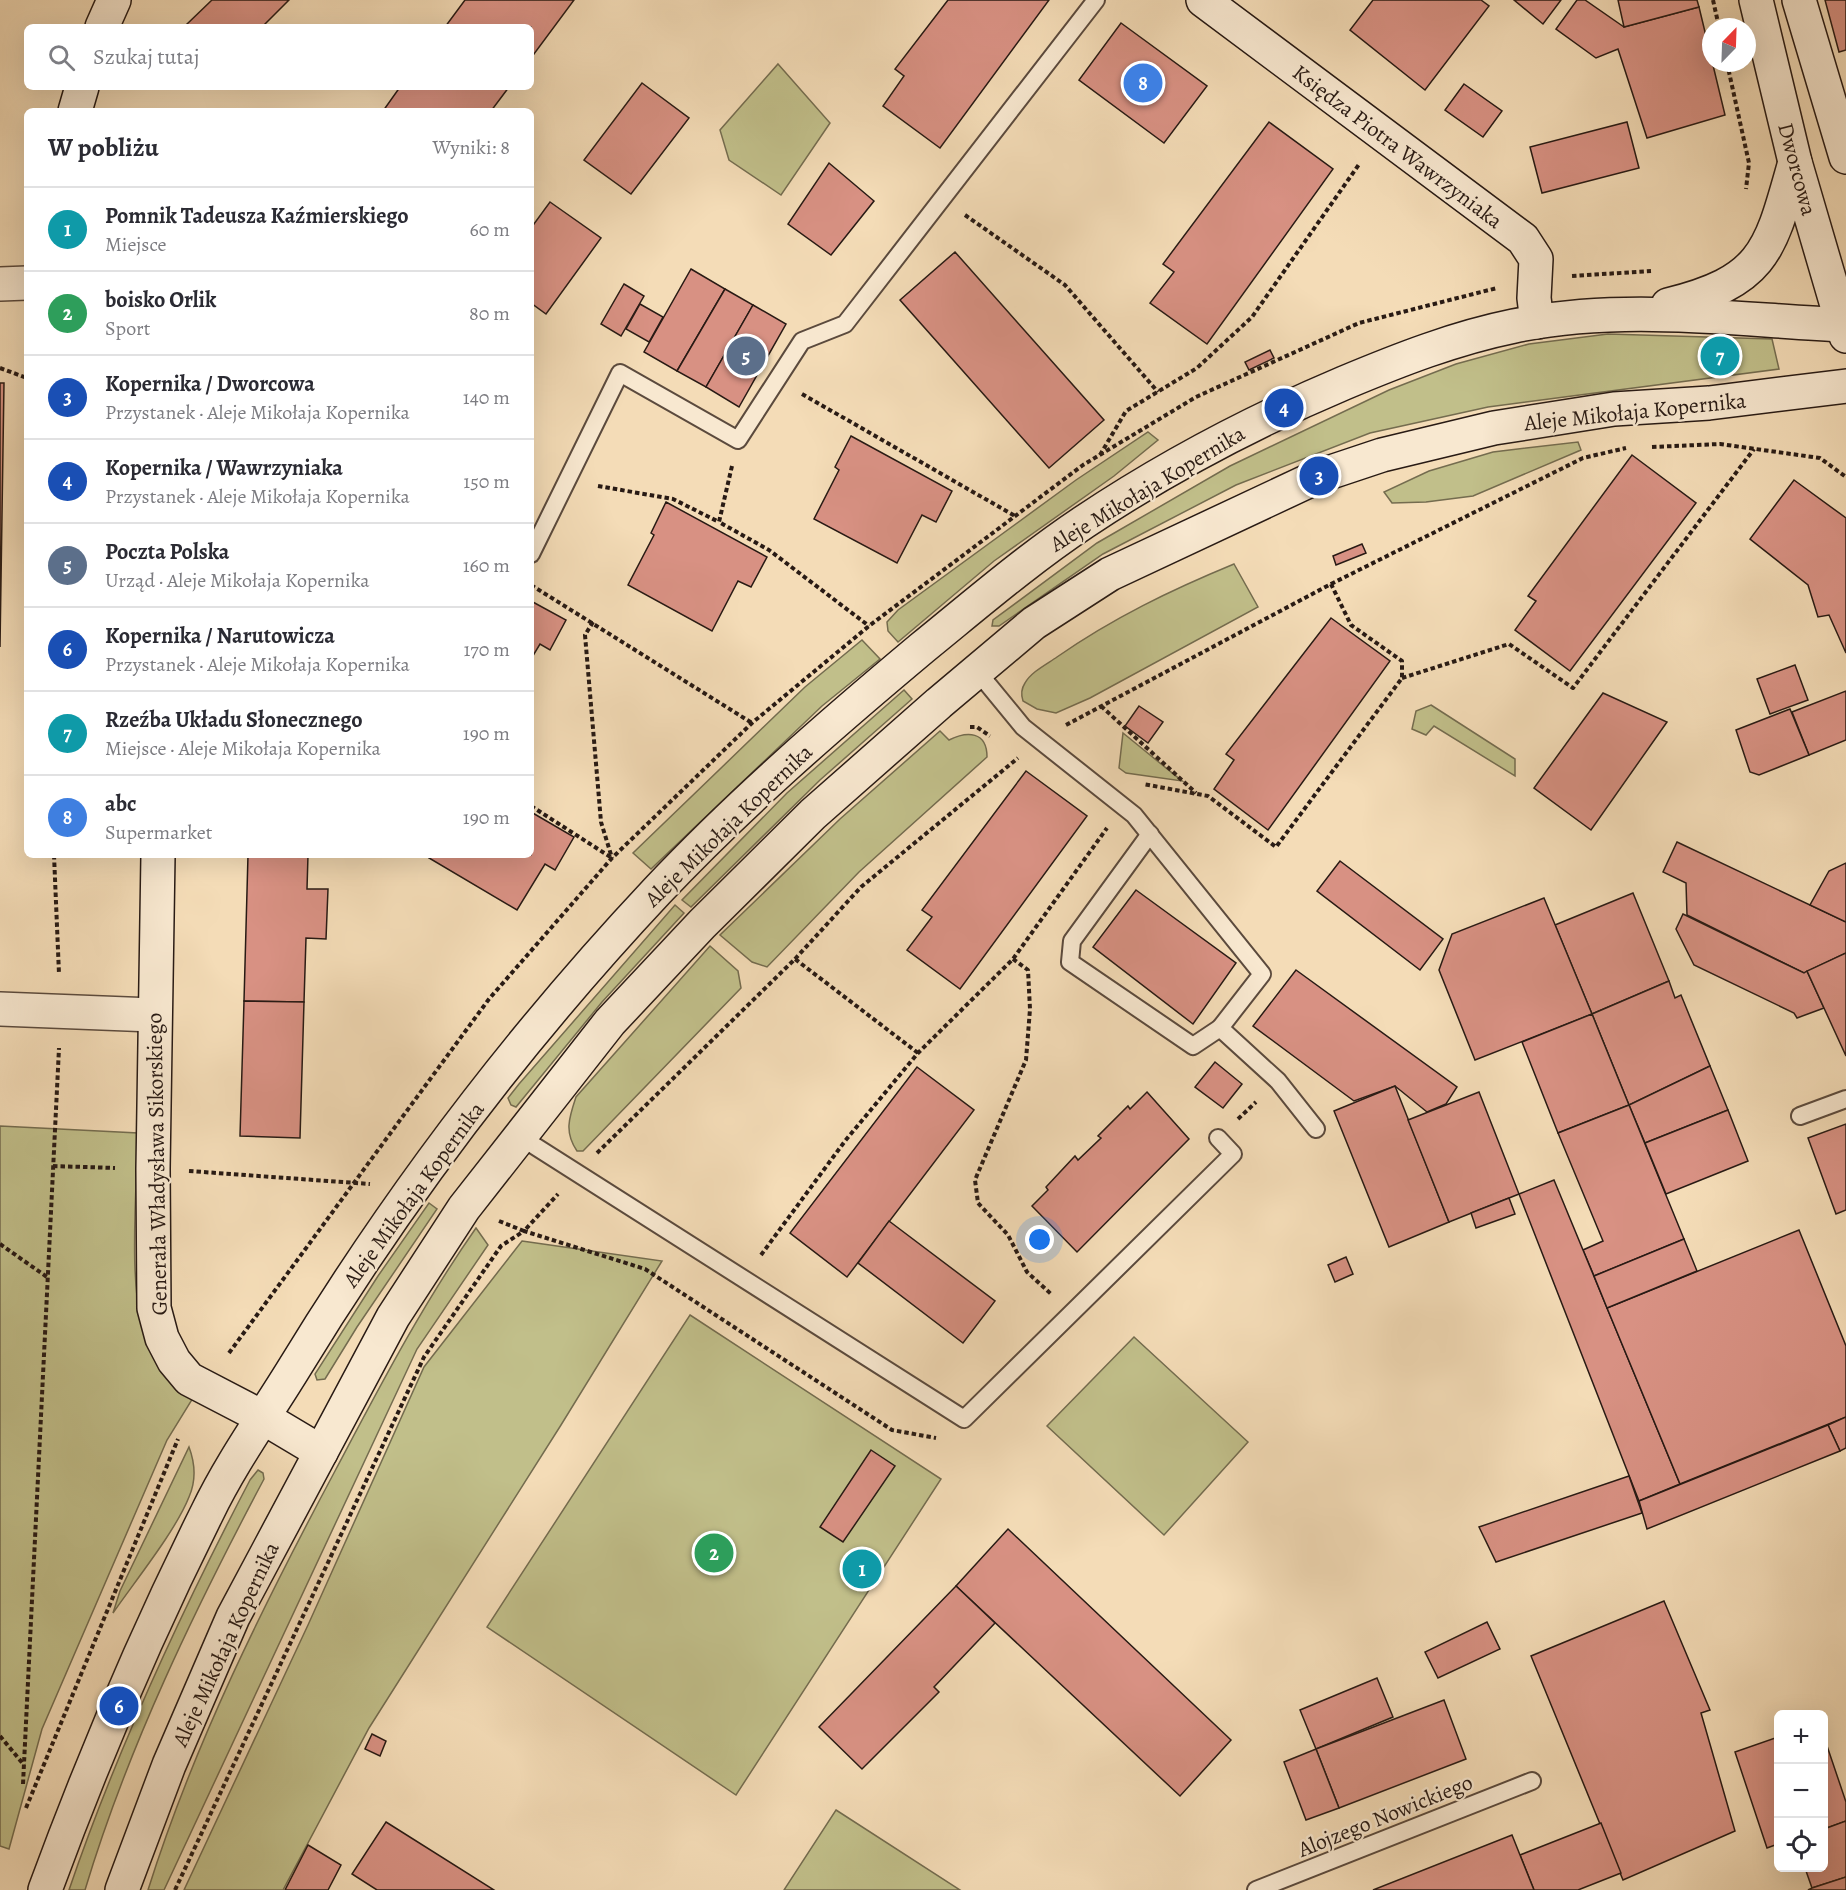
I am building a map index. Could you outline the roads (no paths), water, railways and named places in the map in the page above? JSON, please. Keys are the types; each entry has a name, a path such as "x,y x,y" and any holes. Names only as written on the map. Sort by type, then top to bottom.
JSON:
{"street":[{"path":"103,24 114,0"},
{"name":"Księdza Piotra Wawrzyniaka","path":"1203,0 1523,239 1536,259 1534,298 1537,322"},
{"name":"Dworcowa","path":"1756,0 1795,162 1845,329"},
{"name":"Dworcowa","path":"1799,0 1846,157"},
{"path":"76,108 81,90"},
{"path":"1639,313 1696,298 1745,275 1758,261 1777,225 1795,162"},
{"path":"0,284 24,283"},
{"name":"Aleje Mikołaja Kopernika","path":"45,1890 119,1706 209,1507 317,1330 413,1187 566,991 660,887 774,775 1004,580 1085,521 1219,442 1284,408 1385,365 1467,337 1537,322 1639,313 1845,329"},
{"name":"Aleje Mikołaja Kopernika","path":"122,1890 169,1765 233,1617 393,1317 464,1208 610,1022 702,924 813,814 939,703 1034,623 1110,574 1319,476 1382,455 1494,428 1614,408 1709,403 1846,386"},
{"name":"Generała Władysława Sikorskiego","path":"158,858 153,1015 154,1308 162,1338 174,1362 189,1379 264,1418 321,1452"},
{"path":"0,1009 153,1015"},
{"path":"478,1102 519,1136"}],"lane":[{"path":"534,548 620,374 738,440 802,341 845,324 1095,0"},
{"path":"977,671 1023,727 1134,815 1150,834 1262,974 1220,1028 1193,1046 1070,962 1072,941 1150,834"},
{"path":"1220,1028 1278,1081 1316,1129"},
{"path":"1800,1116 1846,1099"},
{"path":"519,1136 964,1419 1233,1154 1218,1138"},
{"name":"Alojzego Nowickiego","path":"1256,1890 1532,1781"}],"place":[{"name":"abc","path":"1143,83"},
{"name":"Poczta Polska","path":"746,356"},
{"name":"Rzeźba Układu Słonecznego","path":"1720,356"},
{"name":"Kopernika / Wawrzyniaka","path":"1284,408"},
{"name":"Kopernika / Dworcowa","path":"1319,476"},
{"name":"boisko Orlik","path":"714,1553"},
{"name":"Pomnik Tadeusza Kaźmierskiego","path":"862,1569"},
{"name":"Kopernika / Narutowicza","path":"119,1706"}]}
